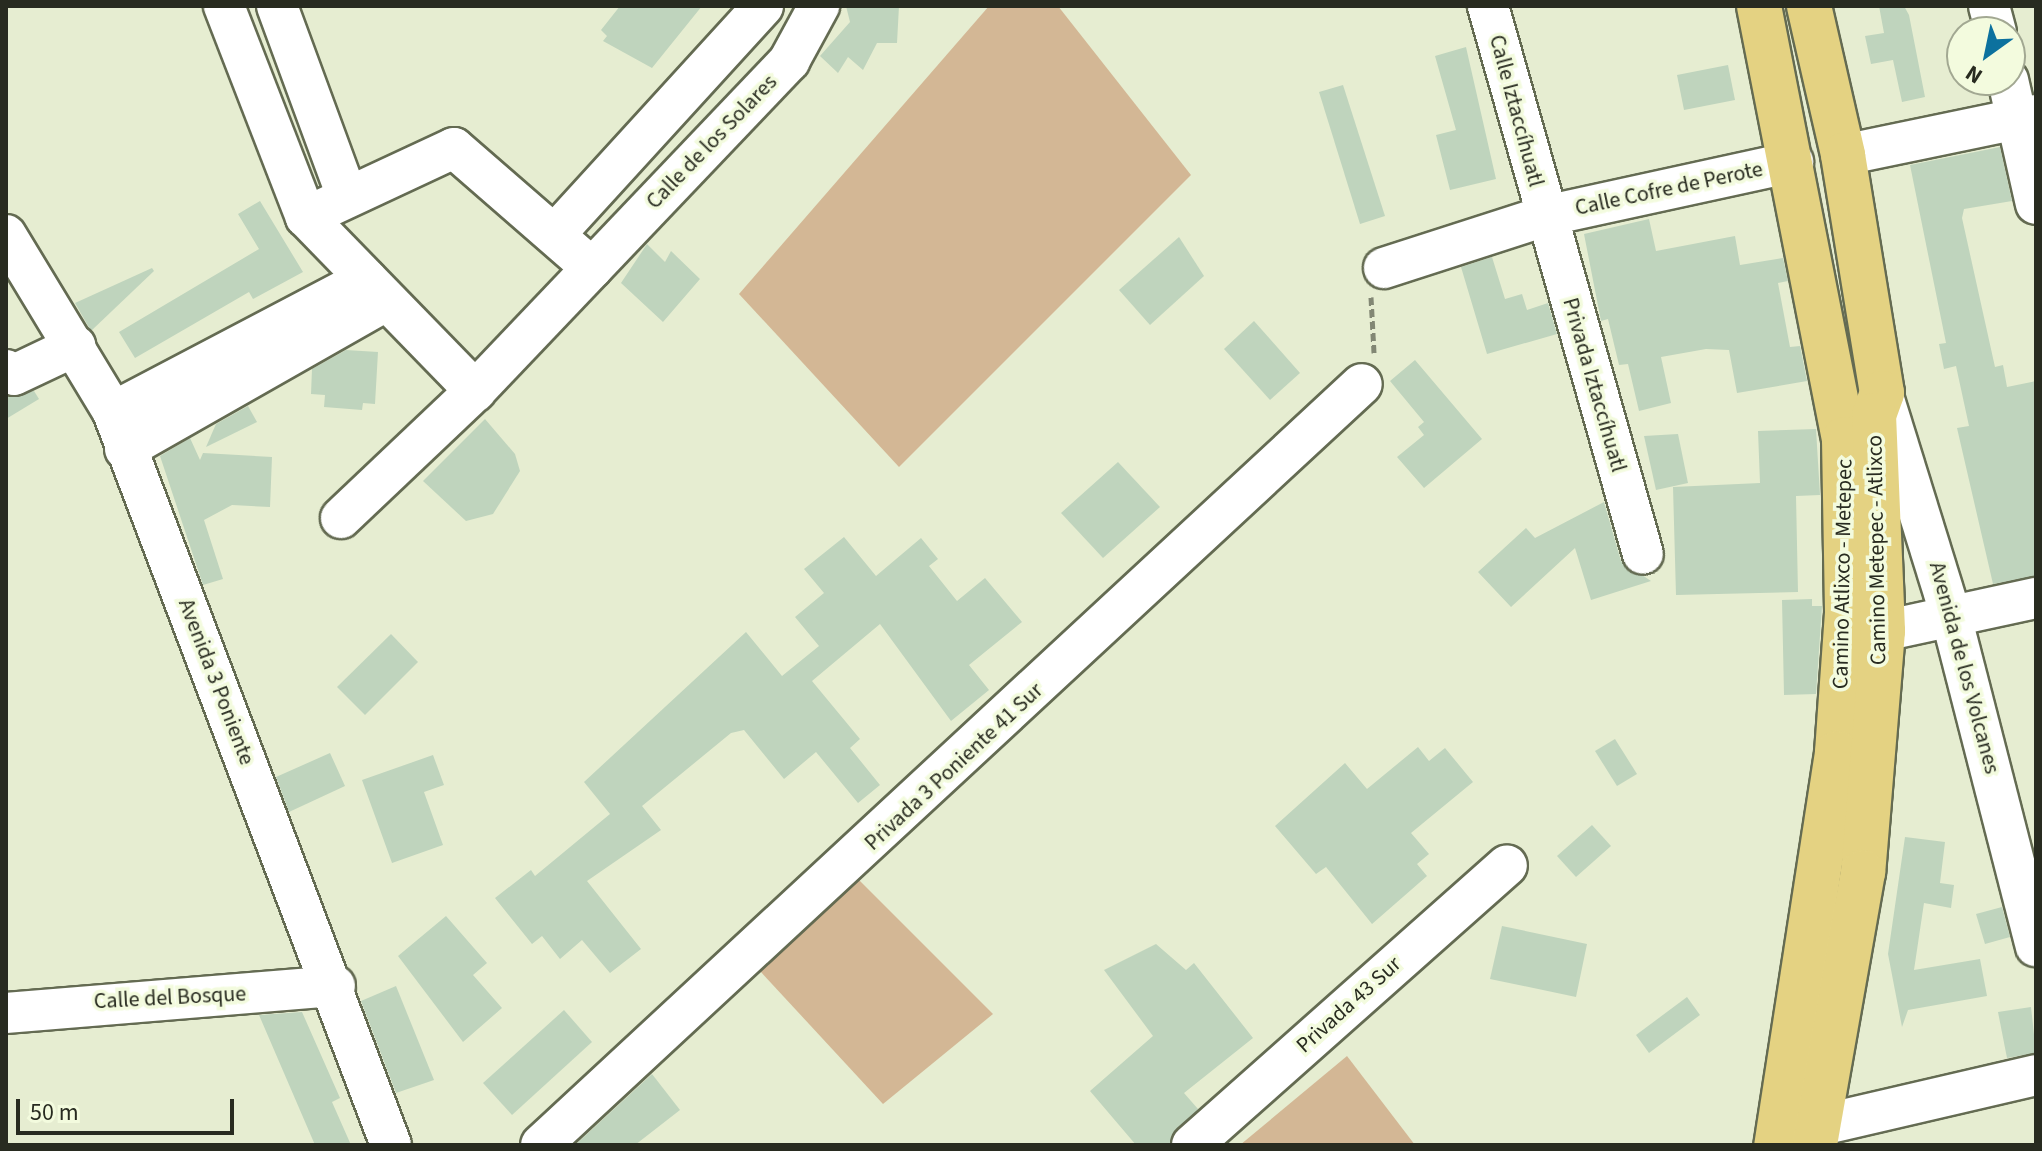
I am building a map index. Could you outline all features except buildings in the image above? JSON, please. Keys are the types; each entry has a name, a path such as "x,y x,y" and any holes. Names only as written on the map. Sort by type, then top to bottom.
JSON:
{"main road":[{"name":"Camino Atlixco - Metepec","path":"1759,6 1793,162 1844,439 1847,613 1837,753 1776,1145"},
{"name":"Camino Metepec - Atlixco","path":"1809,6 1843,155 1882,393 1874,415 1883,631 1863,872 1816,1135"}],"street":[{"path":"224,6 306,217 475,391"},
{"path":"277,6 346,194"},
{"path":"556,233 763,6"},
{"name":"Calle de los Solares","path":"341,518 475,391 789,61 819,6"},
{"name":"Calle Iztaccíhuatl","path":"1488,6 1545,216"},
{"path":"2016,96 2027,117 2036,204"},
{"path":"1843,155 2027,117"},
{"path":"306,217 346,194 454,148 556,233 592,268"},
{"name":"Calle Cofre de Perote","path":"1384,268 1545,216 1793,162"},
{"name":"Privada Iztaccíhuatl","path":"1545,216 1643,554"},
{"name":"Avenida 3 Poniente","path":"6,235 75,346 119,431 335,986 391,1145"},
{"path":"119,431 376,290"},
{"path":"6,370 14,375 75,346"},
{"name":"Privada 3 Poniente 41 Sur","path":"541,1145 1362,384"},
{"name":"Avenida de los Volcanes","path":"1882,393 1950,612 2036,946"},
{"path":"1883,631 1950,612 2036,598"},
{"name":"Privada 43 Sur","path":"1192,1145 1507,865"},
{"name":"Calle del Bosque","path":"6,1013 335,986"},
{"path":"1816,1135 2036,1075"}],"path":[{"path":"1362,384 1378,344 1372,288 1384,268"}],"shaded area":[{"path":"989,6 1058,6 1191,175 899,467 739,294"},
{"path":"858,879 993,1014 883,1104 760,971"},
{"path":"1347,1056 1415,1145 1240,1145"}]}
